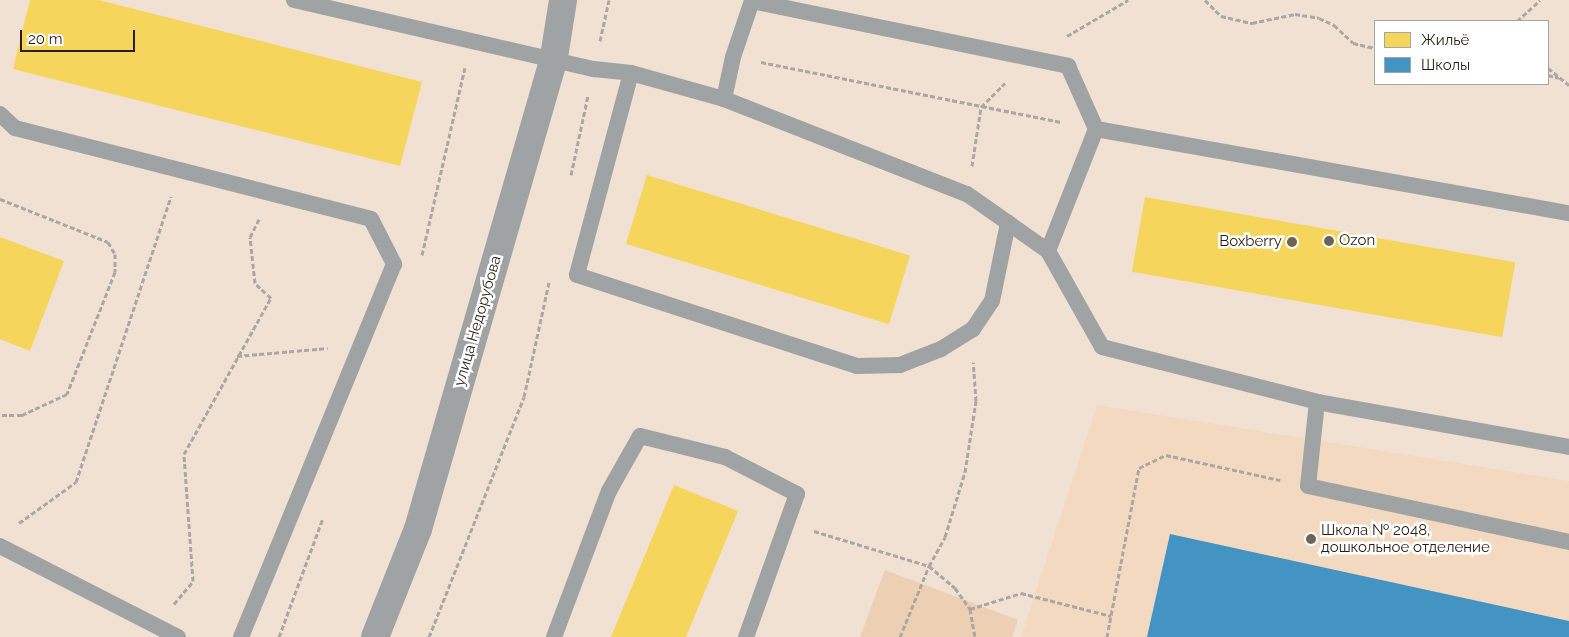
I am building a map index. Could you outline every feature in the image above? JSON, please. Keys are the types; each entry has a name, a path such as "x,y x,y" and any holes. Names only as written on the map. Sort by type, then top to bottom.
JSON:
{"street":[{"name":"улица Недорубова","path":"375,637 418,529 554,57 563,0"}],"lane":[{"path":"294,0 554,57 594,69 631,73 724,99 967,194 1048,251 1102,347 1317,402 1569,447"},
{"path":"724,99 733,56 752,0 1068,66 1096,129 1048,251"},
{"path":"631,73 577,275 857,366 900,365 941,349 974,329 992,301 1008,223"},
{"path":"0,114 15,128 371,219 394,264 241,637"},
{"path":"1096,129 1569,213"},
{"path":"1317,402 1308,486 1569,542"},
{"path":"554,637 609,491 640,436 725,457 797,494 746,637"},
{"path":"0,546 178,637"}],"path":[{"path":"571,178 609,0"},
{"path":"1205,0 1221,16 1252,22 1295,14 1319,18 1334,25 1353,43 1374,48"},
{"path":"1517,20 1540,0"},
{"path":"733,56 1096,129"},
{"path":"1549,69 1569,85"},
{"path":"1549,75 1560,79"},
{"path":"15,526 76,482 180,170"},
{"path":"156,626 193,581 184,454 236,356 271,298 255,283 250,237 271,194"},
{"path":"0,199 108,242 115,254 115,272 67,394 22,415 0,415"},
{"path":"429,637 524,397 551,273"},
{"path":"900,637 929,566 945,537 965,472 976,401 976,368 961,337"},
{"path":"236,356 361,346"},
{"path":"1107,637 1139,468 1166,455 1308,486"},
{"path":"787,523 929,566 955,588 970,608 974,637"},
{"path":"970,608 1021,593 1111,616"}],"shaded area":[{"name":"Школа № 2048, дошкольное отделение","path":"1097,405 1569,481 1569,637 1021,637"},
{"path":"885,570 1018,620 1012,637 860,637"}],"building: Жильё":[{"path":"30,0 99,0 422,82 400,166 13,69"},
{"path":"647,175 910,255 889,324 626,244"},
{"path":"1145,197 1515,262 1502,337 1132,272"},
{"path":"0,237 64,261 30,351 0,339"},
{"path":"674,485 738,511 686,637 611,637"}],"building: Школы":[{"path":"1170,534 1569,621 1569,637 1147,637"}],"place":[{"name":"Ozon","path":"1329,241"},
{"name":"Boxberry","path":"1292,242"},
{"name":"Школа № 2048, дошкольное отделение","path":"1311,539"}]}
